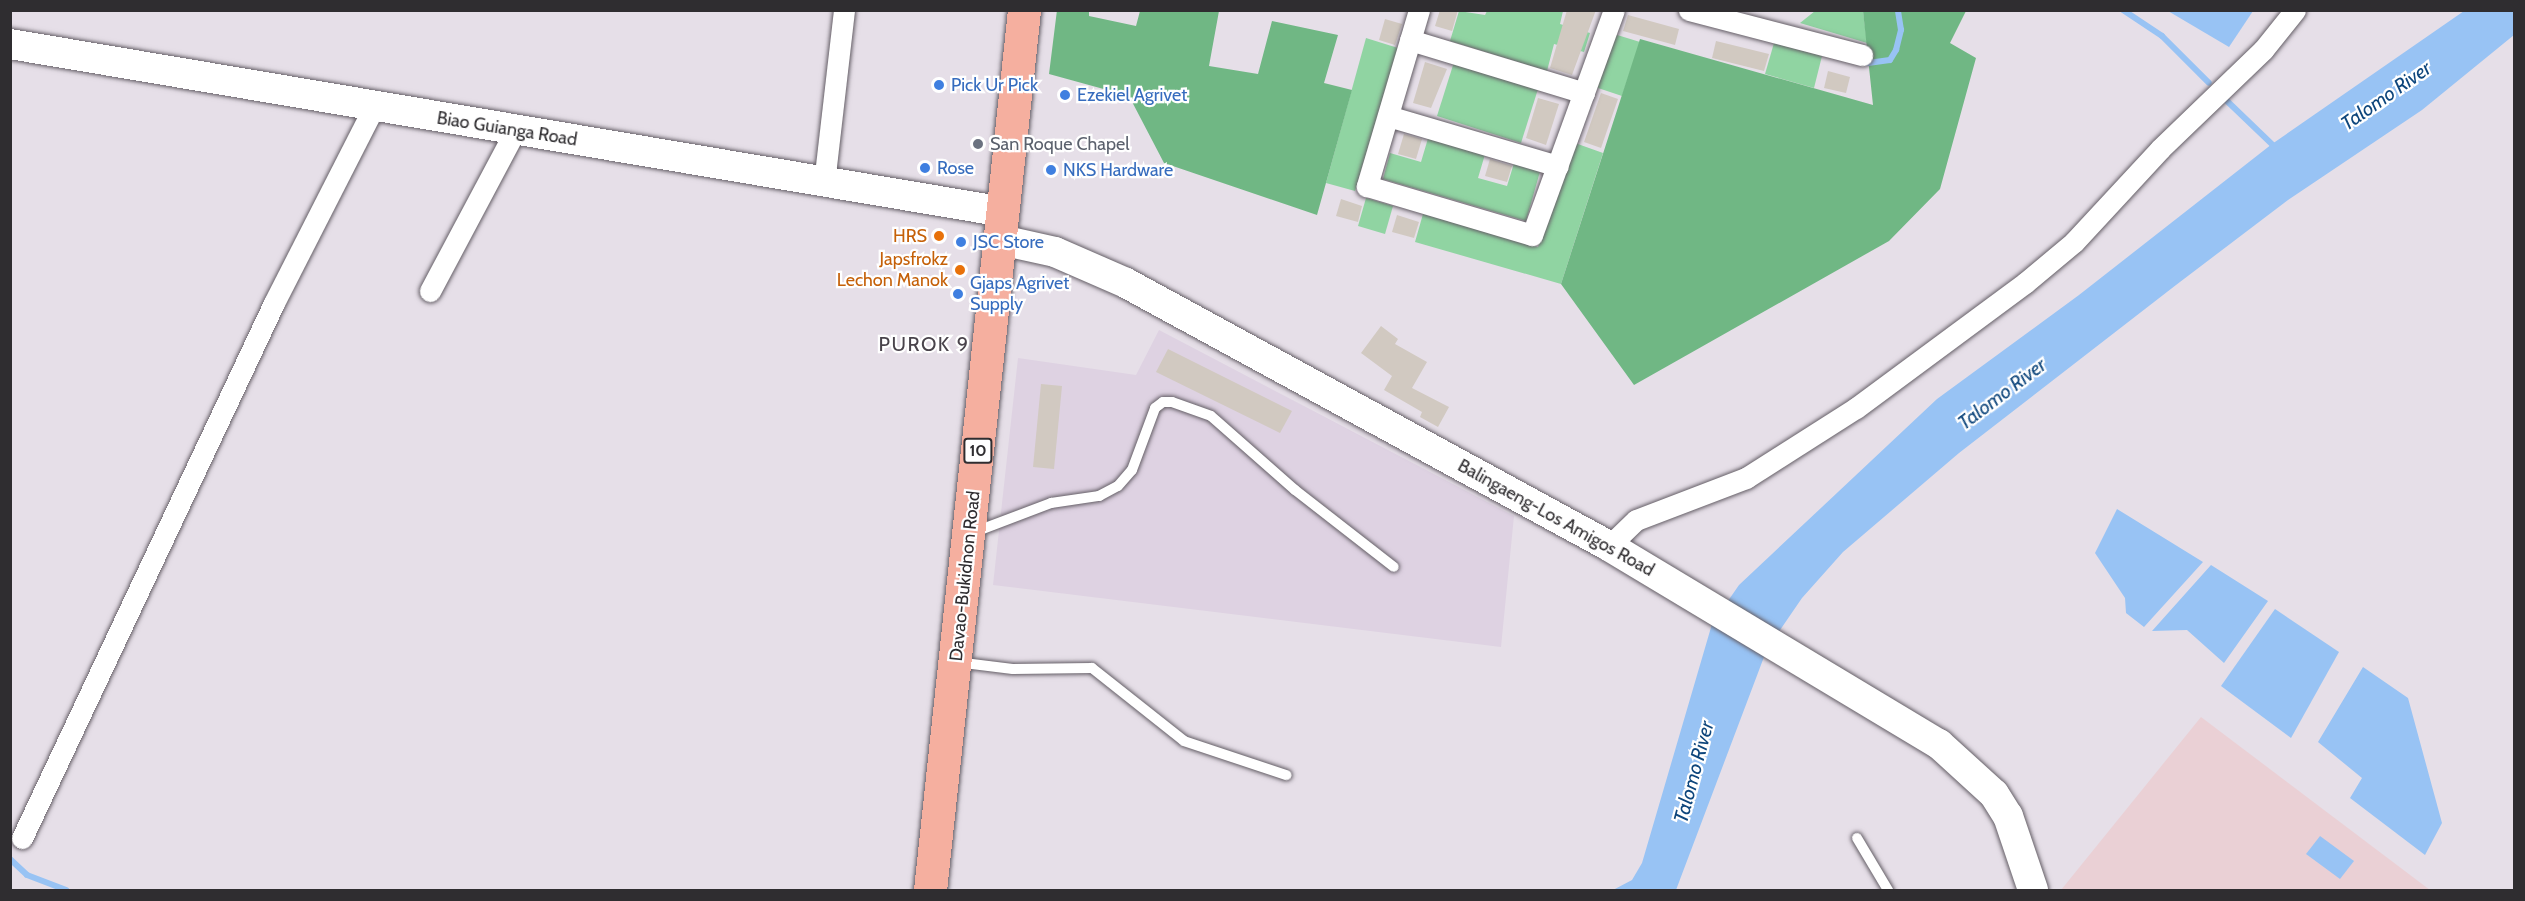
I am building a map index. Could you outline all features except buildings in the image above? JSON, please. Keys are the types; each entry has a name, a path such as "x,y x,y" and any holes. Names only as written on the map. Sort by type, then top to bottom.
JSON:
{"highway":[{"name":"Davao-Bukidnon Road","path":"930,891 1024,10"}],"street":[{"path":"824,183 844,10"},
{"path":"1419,10 1367,186 1532,235 1614,10"},
{"path":"1689,10 1717,14 1862,55"},
{"path":"1609,546 1636,520 1724,489 1766,465 1856,408 2025,283 2074,242 2160,149 2263,50 2295,10"},
{"path":"1410,40 1584,93"},
{"name":"Biao Guianga Road","path":"10,44 824,183 1002,226"},
{"path":"22,838 269,314 374,107"},
{"path":"1388,116 1558,166"},
{"path":"430,291 515,130"},
{"name":"Balingaeng-Los Amigos Road","path":"1002,226 1055,252 1107,273 1609,546 1939,744 1971,769 2008,816 2033,891"}],"lane":[{"path":"969,534 1051,503 1100,496 1118,486 1132,470 1155,408 1163,402 1172,402 1211,416 1295,490 1394,567"},
{"path":"956,662 1013,669 1092,668 1184,741 1286,775"},
{"path":"1857,838 1888,891"}],"shaded area":[{"path":"1159,330 1514,516 1501,647 993,585 1018,358 1136,375"},
{"path":"2201,717 2430,890 2061,890"}],"green space":[{"path":"1057,10 1089,11 1089,16 1136,26 1140,11 1219,11 1209,66 1258,74 1272,21 1338,35 1324,83 1352,90 1317,215 1164,163 1129,96 1049,74"},
{"path":"1459,11 1485,15 1487,11 1563,11 1560,24 1590,33 1584,52 1554,44 1547,71 1450,41"},
{"path":"1815,11 1863,11 1867,43 1800,23"},
{"path":"1863,11 1966,11 1950,43 1976,58 1940,189 1889,241 1634,385 1561,284 1640,39 1873,105"},
{"path":"1614,34 1640,42 1622,96 1595,87"},
{"path":"1366,38 1398,48 1355,191 1326,183"},
{"path":"1774,43 1822,56 1814,88 1765,74"},
{"path":"1454,62 1538,89 1521,143 1437,116"},
{"path":"1429,135 1486,151 1478,178 1507,186 1515,160 1541,168 1526,221 1383,179 1390,153 1421,162"},
{"path":"1575,143 1603,153 1561,284 1415,242 1423,214 1538,247"},
{"path":"1366,198 1393,206 1385,234 1358,226"}],"water":[{"path":"2168,11 2253,11 2229,47"},
{"name":"Talomo River","path":"2464,11 2514,11 2514,35 2422,110 2288,200 2176,285 1959,453 1843,552 1802,598 1767,649 1676,890 1613,890 1632,880 1642,863 1712,624 1739,585 1937,399 2079,295 2272,144"},
{"path":"2117,509 2203,562 2144,627 2126,613 2125,598 2095,553"},
{"path":"2211,565 2268,601 2224,663 2187,630 2152,631"},
{"path":"2275,609 2339,652 2291,738 2221,686"},
{"path":"2363,667 2408,698 2442,823 2425,855 2350,798 2362,778 2318,742"},
{"path":"2320,836 2354,861 2340,879 2306,854"}],"waterway":[{"path":"1868,63 1890,60 1896,50 1901,30 1898,10"},
{"path":"2123,10 2162,36 2209,83"},
{"path":"2227,101 2276,148"},
{"path":"10,859 27,875 66,890"}],"place":[{"name":"Pick Ur Pick","path":"939,85"},
{"name":"Ezekiel Agrivet","path":"1065,95"},
{"name":"San Roque Chapel","path":"978,144"},
{"name":"Rose","path":"925,168"},
{"name":"NKS Hardware","path":"1051,170"},
{"name":"HRS","path":"939,236"},
{"name":"JSC Store","path":"961,242"},
{"name":"Japsfrokz Lechon Manok","path":"960,270"},
{"name":"Gjaps Agrivet Supply","path":"958,294"}],"district":[{"name":"PUROK 9","path":"924,344"}]}
